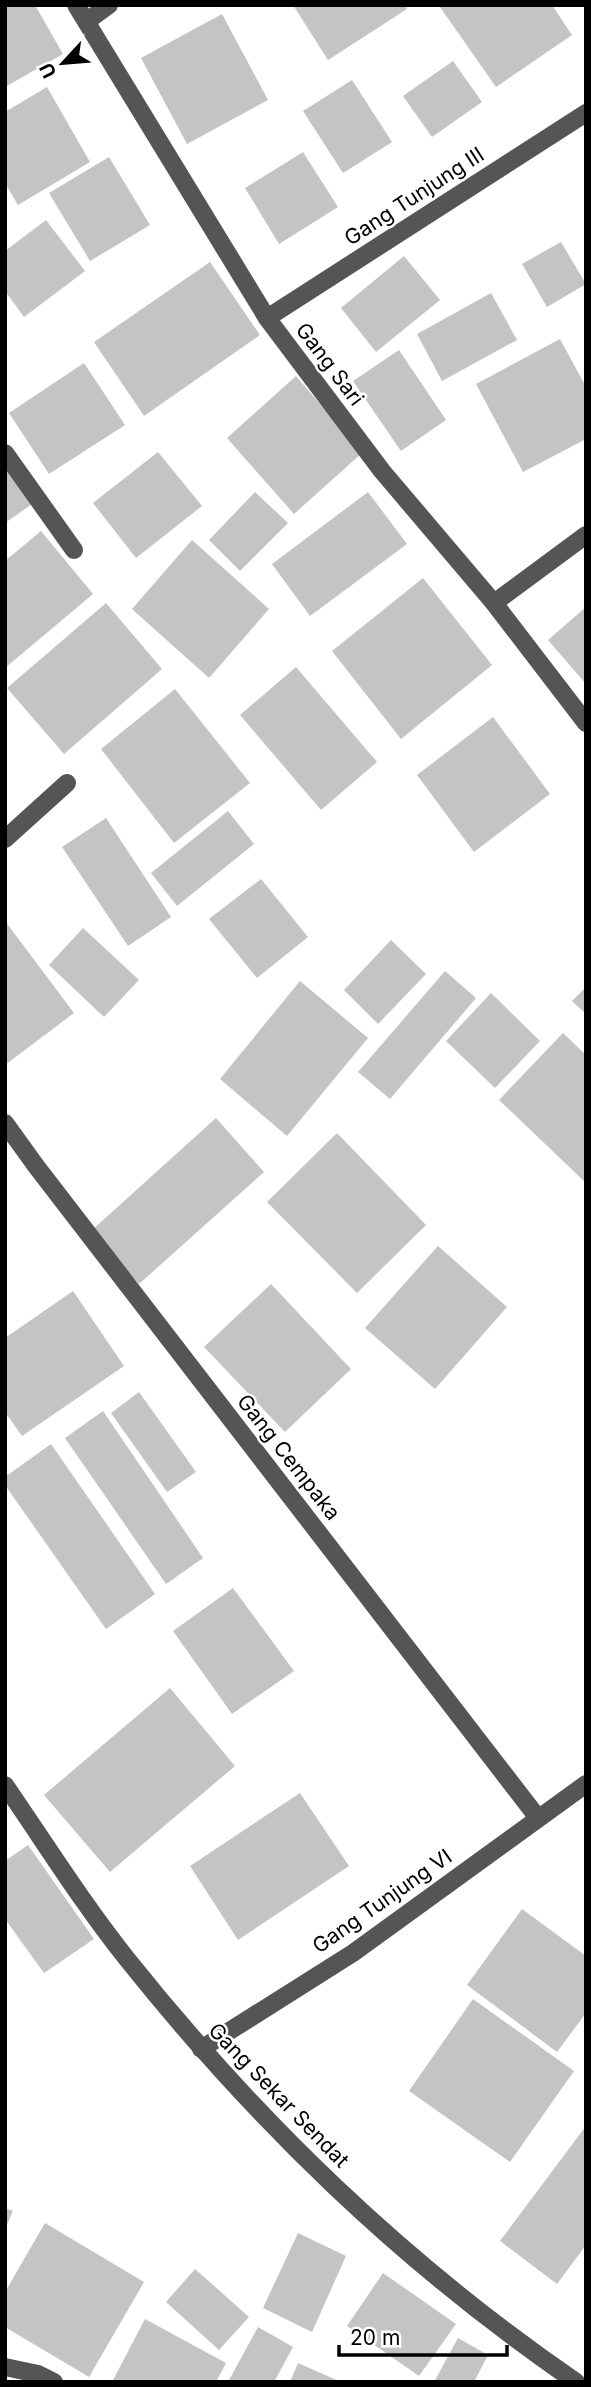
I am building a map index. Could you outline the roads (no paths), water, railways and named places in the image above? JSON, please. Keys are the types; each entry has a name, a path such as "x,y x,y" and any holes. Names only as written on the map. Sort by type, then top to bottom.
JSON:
{"street":[{"name":"Gang Sari","path":"76,5 267,318 382,471 494,603 586,723"},
{"path":"88,22 109,5"},
{"name":"Gang Tunjung III","path":"267,318 586,113"},
{"path":"5,453 74,550"},
{"path":"494,603 586,534"},
{"path":"5,839 67,783"},
{"name":"Gang Cempaka","path":"5,1123 538,1818"},
{"name":"Gang Tunjung VI","path":"201,2049 353,1953 586,1784"},
{"name":"Gang Sekar Sendat","path":"5,1785 125,1957 201,2049 302,2156 375,2225 453,2291 576,2382"},
{"path":"5,2367 38,2374 54,2382"}]}
